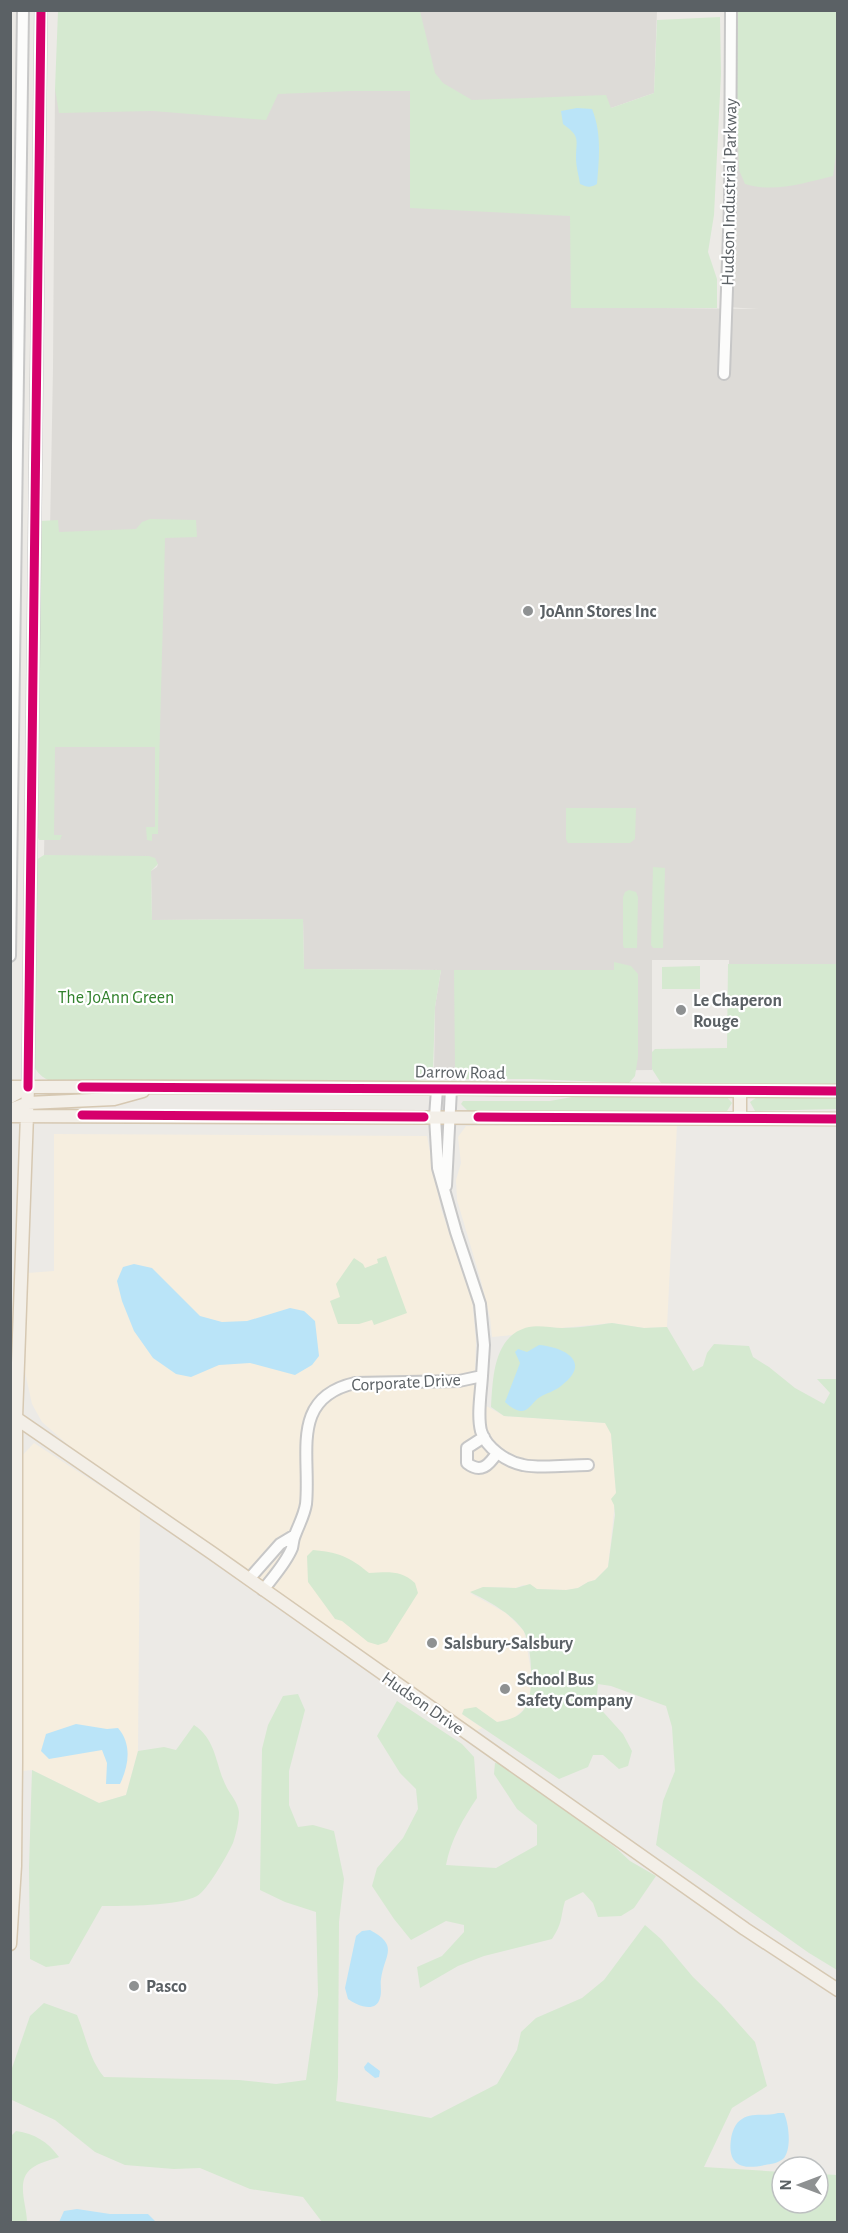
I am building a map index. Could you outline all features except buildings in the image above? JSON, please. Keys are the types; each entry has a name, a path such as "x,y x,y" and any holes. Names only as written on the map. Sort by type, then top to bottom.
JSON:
{"main road":[{"name":"Darrow Road","path":"10,1087 837,1091"},
{"path":"10,1097 28,1087 13,1416 15,1843 10,1944"},
{"path":"10,1114 15,1108 28,1103 114,1099 158,1087"},
{"path":"740,1091 740,1118"},
{"path":"10,1114 27,1116 837,1119"},
{"name":"Hudson Drive","path":"13,1416 249,1579 745,1929 837,1990"},
{"path":"10,1650 15,1700"}],"street":[{"path":"10,956 23,10"},
{"path":"28,1087 41,10"},
{"name":"Hudson Industrial Parkway","path":"724,374 730,204 732,10"},
{"path":"19,357 37,357"},
{"path":"17,516 35,516"},
{"path":"13,851 31,851"},
{"name":"Corporate Drive","path":"263,1590 288,1554 302,1520 306,1504 306,1433 312,1411 327,1394 342,1386 355,1383 459,1381 482,1376 484,1345 480,1304 450,1214 438,1168 435,1117 437,1089"},
{"name":"Corporate Drive","path":"446,1192 451,1089"},
{"path":"482,1376 480,1419 484,1437 498,1453 524,1466 588,1465"},
{"path":"484,1437 467,1448 467,1463 482,1469 489,1465 498,1453"},
{"path":"249,1579 280,1544 295,1535"}],"shaded area":[{"path":"337,11 657,11 654,93 611,108 571,307 758,309 726,307 732,11 837,11 837,1071 729,1071 729,960 652,960 652,1070 434,1072 435,1007 441,970 304,969 303,919 152,920 151,871 158,864 44,855 53,368 55,89"},
{"path":"677,1125 667,1327 644,1328 612,1323 561,1328 530,1327 512,1335 492,1337 481,1281 457,1200 456,1180 461,1163 458,1137 466,1126"},
{"path":"54,1134 427,1136 441,1209 472,1298 476,1342 474,1399 504,1416 606,1423 611,1434 616,1493 608,1567 595,1580 578,1588 537,1589 523,1585 516,1588 483,1587 470,1593 506,1613 524,1631 532,1691 525,1708 514,1718 497,1722 476,1708 462,1714 482,1728 471,1733 90,1464 42,1422 32,1404 25,1372 28,1273 54,1271"},
{"path":"34,1443 140,1512 138,1751 126,1795 99,1803 32,1770 22,1771 20,1458"}],"green space":[{"path":"58,11 420,11 435,73 443,83 472,100 606,95 611,108 654,93 657,20 720,17 721,74 714,215 708,252 717,279 717,308 571,308 570,216 410,208 410,91 278,94 266,120 153,111 59,113 55,89"},
{"path":"738,11 837,11 837,147 833,176 800,184 767,188 745,184 739,170 736,73"},
{"path":"150,519 196,520 197,537 165,538 158,834 152,834 152,841 147,840 146,827 155,827 155,747 55,747 54,835 62,835 60,840 39,840 35,831 40,521 58,520 59,532 136,529 142,522"},
{"path":"566,808 636,808 635,839 630,843 568,843"},
{"name":"The JoAnn Green","path":"44,855 149,856 155,858 158,864 151,871 152,920 303,919 304,969 441,970 435,1007 433,1073 422,1080 411,1082 81,1081 67,1084 53,1082 41,1076 33,1064 34,870 36,860"},
{"path":"653,867 665,868 663,948 653,948 651,945"},
{"path":"629,890 636,892 638,897 637,948 624,948 623,945 623,897"},
{"path":"614,962 631,966 638,974 638,1057 635,1076 629,1083 465,1079 457,1076 454,970 614,970"},
{"path":"728,964 837,964 837,1084 661,1083 652,1069 652,1052 655,1049 727,1048"},
{"path":"700,966 700,989 662,989 662,967"},
{"path":"583,1095 726,1096 732,1103 727,1111 468,1111 461,1104 463,1101 550,1101"},
{"path":"760,1095 837,1096 837,1109 755,1111 750,1102"},
{"path":"386,1256 407,1313 374,1325 372,1320 359,1324 338,1324 330,1301 340,1297 336,1284 354,1258 365,1268 378,1263 377,1259"},
{"path":"612,1323 644,1328 667,1327 693,1371 703,1366 707,1353 714,1344 749,1346 753,1357 795,1388 824,1404 830,1393 817,1379 837,1379 837,1970 809,1953 656,1845 663,1801 675,1771 672,1727 666,1706 611,1686 598,1684 596,1704 623,1734 632,1751 628,1766 619,1769 603,1755 593,1755 588,1767 559,1779 462,1714 464,1709 476,1707 497,1722 516,1716 525,1708 528,1701 531,1681 529,1646 523,1630 506,1613 470,1592 483,1587 516,1588 530,1584 537,1589 566,1590 578,1588 595,1580 608,1567 615,1515 611,1499 616,1493 611,1434 605,1423 504,1416 491,1407 497,1359 508,1339 529,1327 568,1328"},
{"path":"313,1550 343,1556 369,1573 399,1574 415,1583 418,1593 387,1642 378,1645 368,1642 342,1621 335,1619 308,1582 307,1556"},
{"path":"298,1694 305,1710 289,1771 289,1805 298,1827 313,1825 334,1831 344,1879 339,1922 336,2101 431,2118 497,2084 517,2050 521,2032 536,2018 582,1998 604,1980 645,1925 661,1939 693,1977 755,2042 767,2086 732,2108 704,2167 770,2171 770,2215 830,2215 830,2175 837,2175 837,2222 322,2222 303,2197 250,2189 200,2168 174,2169 125,2165 95,2152 55,2120 12,2100 11,2071 30,2016 44,2003 77,2015 91,2055 104,2077 239,2080 276,2084 306,2080 318,1995 316,1912 285,1902 260,1890 262,1749 268,1725 283,1696"},
{"path":"397,1701 462,1744 474,1757 477,1798 458,1830 446,1865 496,1868 537,1845 537,1825 517,1809 494,1774 495,1763 503,1764 615,1847 630,1861 656,1876 634,1908 621,1916 598,1917 593,1903 583,1892 565,1901 560,1924 552,1939 484,1956 458,1966 420,1988 417,1967 442,1956 464,1932 464,1925 446,1921 411,1940 372,1886 377,1868 403,1838 418,1809 416,1789 400,1773 377,1736"},
{"path":"194,1725 202,1731 211,1745 223,1779 239,1812 233,1843 211,1880 197,1896 178,1902 102,1906 69,1964 46,1967 30,1959 29,1867 32,1770 99,1803 126,1795 138,1751 164,1747 176,1750"},
{"path":"16,2131 40,2139 59,2157 32,2168 24,2179 23,2193 27,2222 11,2222 11,2136"}],"water":[{"path":"577,108 592,109 597,127 599,146 597,184 590,187 580,184 575,135 563,124 561,111"},
{"path":"134,1264 152,1268 200,1316 222,1322 247,1321 290,1308 304,1311 315,1321 319,1356 312,1365 295,1375 250,1363 219,1365 191,1377 176,1374 153,1358 134,1331 122,1301 117,1281 123,1267"},
{"path":"539,1345 557,1349 571,1357 575,1363 575,1370 559,1388 538,1398 527,1409 517,1410 505,1402 520,1363 515,1352 518,1349 527,1352"},
{"path":"76,1724 107,1729 118,1728 125,1741 128,1755 120,1784 106,1784 107,1763 102,1750 49,1759 41,1751 46,1734"},
{"path":"370,1930 385,1941 388,1952 378,2003 366,2007 348,1999 345,1988 356,1936 362,1931"},
{"path":"368,2062 380,2071 379,2077 375,2078 365,2070 364,2067"},
{"path":"784,2113 789,2143 786,2155 770,2155 770,2164 750,2167 738,2164 730,2148 732,2133 737,2123 750,2116"},
{"path":"77,2209 110,2214 148,2214 156,2222 59,2222 64,2211"}],"cycle path":[{"path":"28,1087 41,10"},
{"path":"82,1087 838,1091"},
{"path":"82,1115 424,1117"},
{"path":"478,1117 838,1119"}],"place":[{"name":"JoAnn Stores Inc","path":"528,611"},
{"name":"Le Chaperon Rouge","path":"681,1010"},
{"name":"Salsbury-Salsbury","path":"432,1643"},
{"name":"School Bus Safety Company","path":"505,1689"},
{"name":"Pasco","path":"134,1986"}]}
